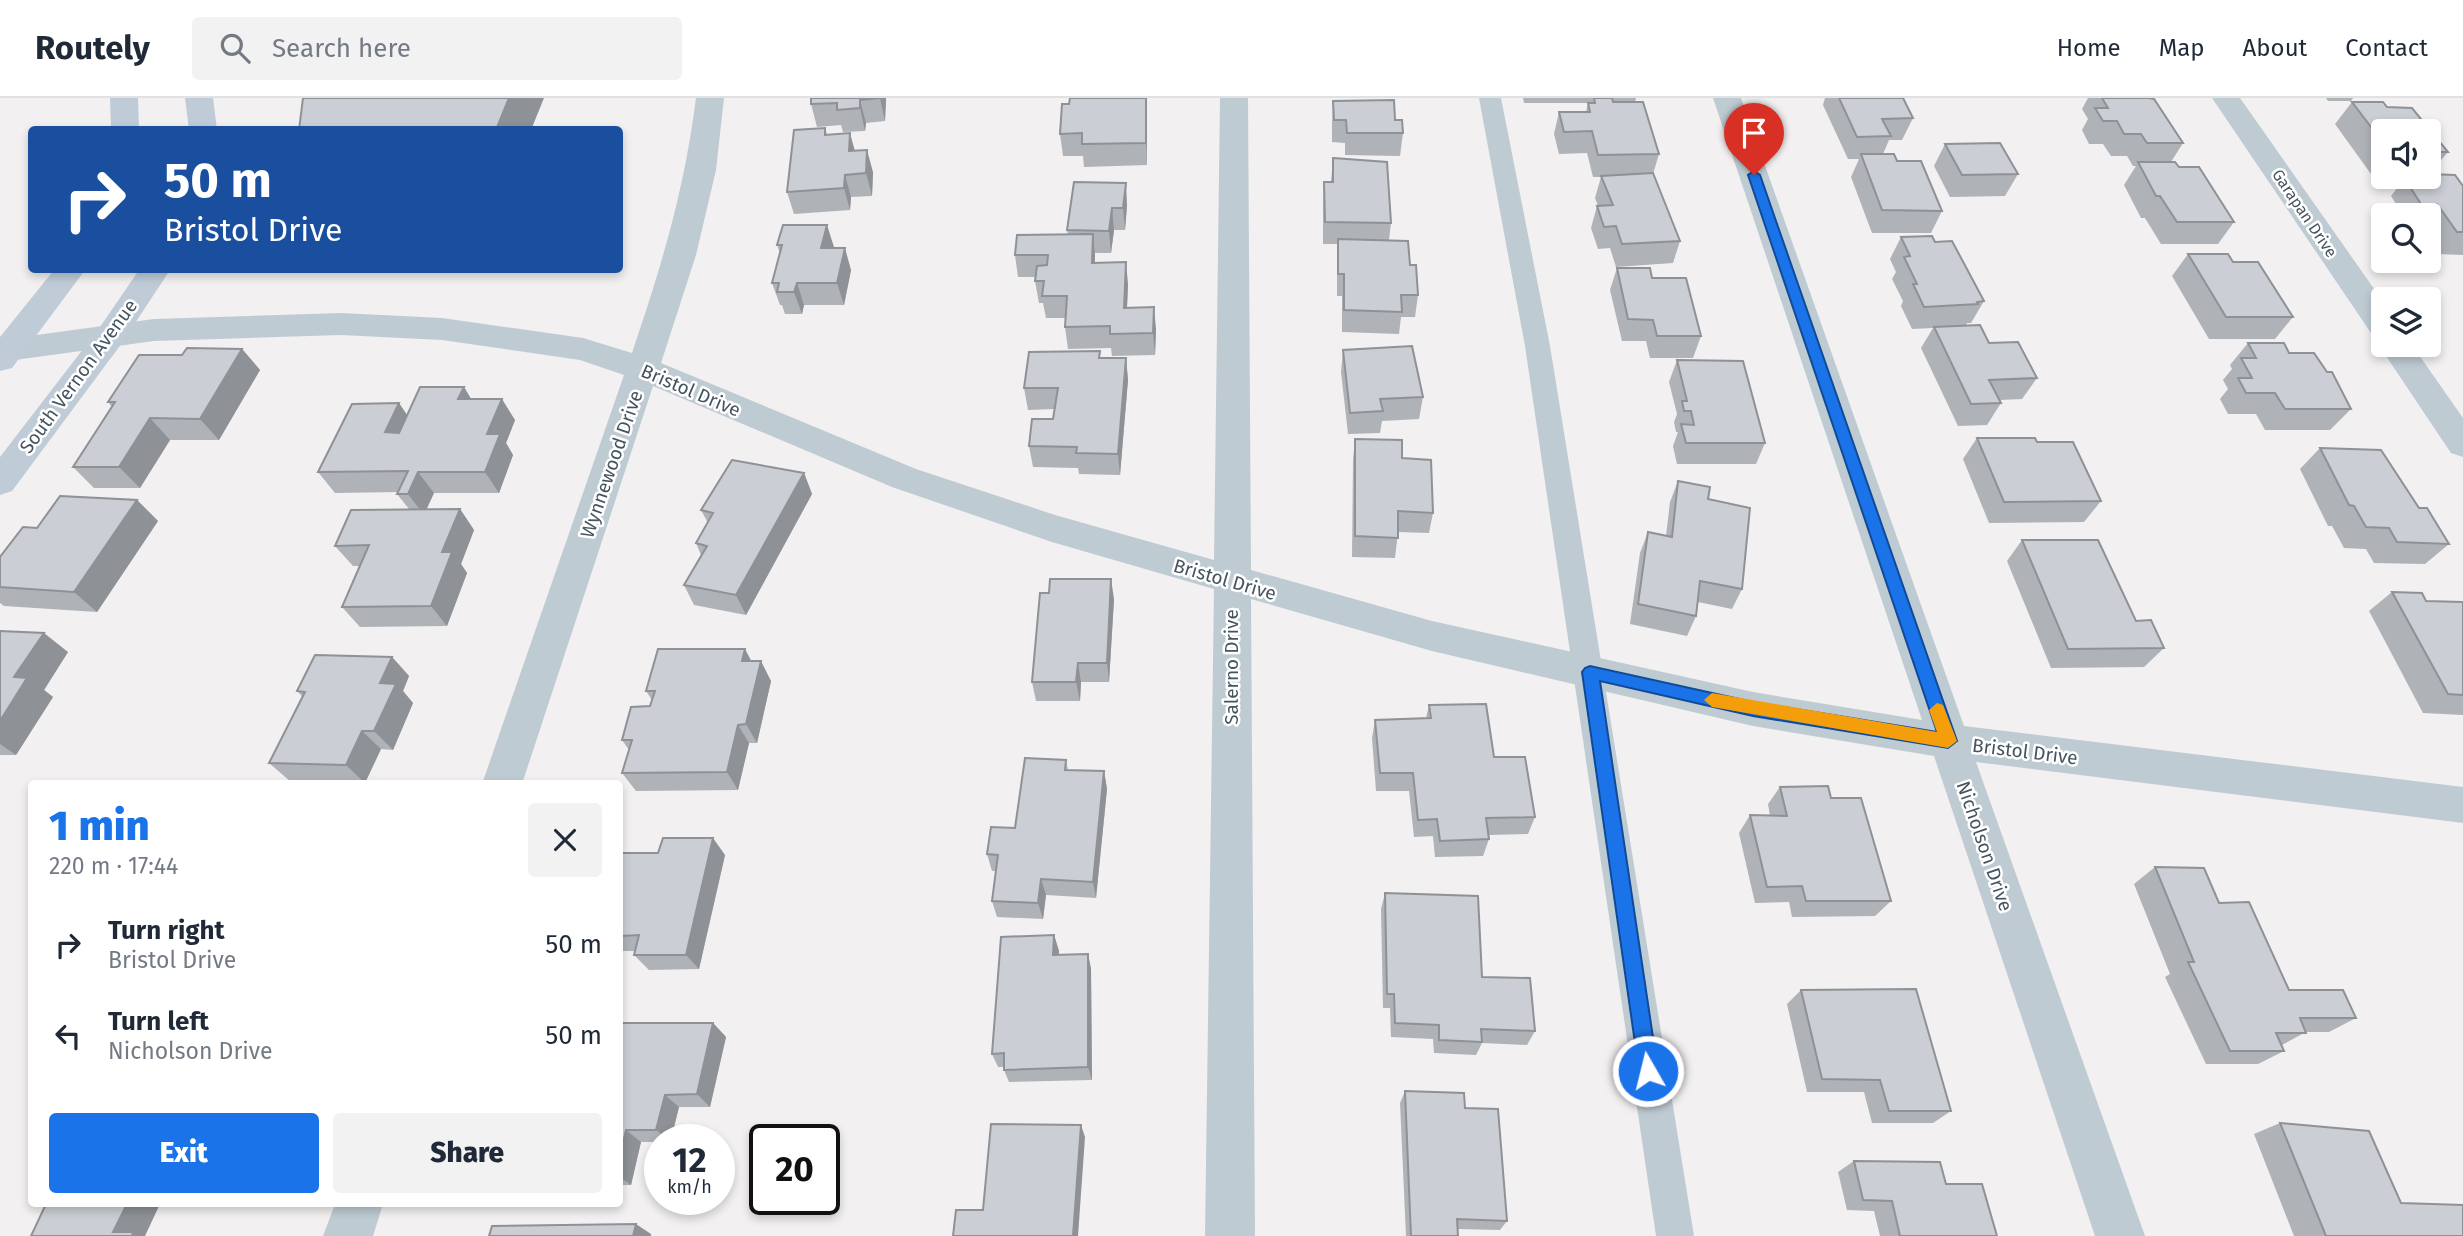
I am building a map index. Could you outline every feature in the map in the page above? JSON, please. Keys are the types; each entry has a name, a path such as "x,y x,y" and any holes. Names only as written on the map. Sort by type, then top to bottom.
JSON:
{"main road":[{"path":"124,98 125,126"},
{"path":"199,98 202,126"},
{"path":"3,354 68,273"},
{"name":"South Vernon Avenue","path":"0,482 111,335 153,273"}],"street":[{"name":"Wynnewood Drive","path":"503,780 681,255 701,170 710,98"},
{"name":"Salerno Drive","path":"1230,1236 1234,98"},
{"name":"Nicholson Drive","path":"1727,98 2120,1236"},
{"name":"Garapan Drive","path":"2226,98 2371,309"},
{"name":"Bristol Drive","path":"3,354 154,330 244,325 341,324 442,329 583,349 643,369 904,478 1052,528 1231,582 1432,636 1753,709 1948,741 2463,805"},
{"path":"2403,357 2463,444"},
{"path":"348,1236 358,1207"}],"lane":[{"path":"1490,98 1512,189 1590,672 1675,1236"}],"building":[{"path":"303,98 509,98 498,126 300,126"},
{"path":"811,98 880,98 860,100 860,108 837,110 837,103 811,104"},
{"path":"1070,98 1146,98 1146,143 1082,144 1082,133 1060,134 1062,104 1069,104"},
{"path":"1594,98 1612,98 1613,102 1643,102 1659,154 1598,155 1592,131 1564,132 1559,112 1590,112 1588,103 1595,103"},
{"path":"1839,98 1903,98 1913,118 1882,119 1891,136 1857,137"},
{"path":"2102,98 2154,99 2183,143 2147,143 2141,134 2124,134 2117,121 2103,121 2095,108 2108,108"},
{"path":"1394,100 1395,120 1402,120 1403,133 1347,133 1346,120 1334,120 1333,101"},
{"path":"2352,102 2383,102 2387,107 2412,108 2421,119 2371,119 2371,127"},
{"path":"825,128 825,135 850,133 849,151 867,150 866,173 845,175 844,188 787,192 794,130"},
{"path":"2000,143 2018,174 1962,175 1945,144"},
{"path":"1861,154 1894,154 1897,161 1921,161 1942,211 1882,210"},
{"path":"1333,158 1387,162 1391,223 1325,222 1324,182 1333,182"},
{"path":"2138,162 2175,162 2179,167 2199,167 2234,222 2177,222 2160,196 2156,196"},
{"path":"1653,173 1680,241 1622,244 1616,226 1604,227 1597,206 1613,205 1601,176"},
{"path":"2441,174 2455,175 2463,186 2463,232 2457,232 2441,210 2441,203 2420,203 2411,189 2441,189"},
{"path":"1074,182 1126,183 1123,208 1112,208 1109,231 1067,230"},
{"path":"783,225 827,225 821,248 845,248 837,283 797,283 794,292 777,292 779,283 772,283 782,245 777,245"},
{"path":"1093,234 1092,263 1126,262 1124,308 1154,307 1153,333 1110,334 1110,326 1065,327 1067,296 1042,296 1044,281 1035,281 1037,266 1047,265 1048,255 1015,255 1017,235"},
{"path":"1932,236 1935,242 1952,241 1984,301 1977,302 1978,304 1924,307 1904,257 1910,256 1901,237"},
{"path":"1338,239 1408,241 1410,265 1416,265 1418,295 1401,295 1402,312 1344,310 1344,274 1338,274"},
{"path":"2188,254 2228,254 2233,262 2258,262 2293,317 2226,317"},
{"path":"1617,268 1650,268 1652,278 1686,278 1701,336 1657,336 1653,320 1628,319"},
{"path":"1980,325 1989,343 2018,342 2037,378 1989,380 2001,403 1971,404 1934,327"},
{"path":"2248,343 2284,343 2289,353 2314,353 2327,372 2332,372 2351,409 2285,409 2275,393 2246,393 2238,378 2252,378 2241,358 2256,358"},
{"path":"1412,346 1423,397 1380,399 1383,411 1350,413 1343,350"},
{"path":"187,348 242,349 200,419 150,418 119,467 73,467 115,402 108,402 139,355 182,355"},
{"path":"1100,351 1099,358 1126,358 1118,454 1076,453 1077,447 1029,446 1032,419 1053,419 1058,388 1024,388 1029,352"},
{"path":"1677,360 1743,361 1765,443 1686,443 1681,424 1694,425 1691,411 1684,411 1682,401 1687,401"},
{"path":"420,387 464,387 458,399 502,399 487,434 500,434 485,472 418,472 408,494 397,494 408,471 318,472 352,404 399,403 385,432 399,433"},
{"path":"1977,438 2035,438 2037,442 2073,442 2101,501 2004,502"},
{"path":"1355,439 1402,440 1402,458 1431,460 1433,513 1398,511 1398,538 1355,536"},
{"path":"2320,448 2381,450 2419,508 2427,508 2449,544 2397,542 2389,528 2366,527 2354,506 2349,505"},
{"path":"732,460 804,473 736,595 684,585 707,546 696,543 713,513 701,510"},
{"path":"1678,481 1710,487 1708,499 1750,508 1742,589 1700,581 1696,616 1638,604 1648,532 1672,537"},
{"path":"60,496 137,500 74,592 0,587 0,557 23,527 37,528"},
{"path":"460,509 442,552 452,552 431,606 342,607 369,545 335,546 351,510"},
{"path":"2022,540 2098,540 2136,621 2151,620 2164,648 2068,649"},
{"path":"1050,579 1111,579 1107,663 1078,663 1076,682 1032,682 1040,593 1049,593"},
{"path":"2392,592 2422,593 2426,601 2463,602 2463,695 2448,694"},
{"path":"0,631 44,633 14,677 27,678 0,721"},
{"path":"658,649 745,649 742,661 761,661 746,724 738,725 727,772 622,773 632,740 622,740 631,707 650,706 655,691 646,691"},
{"path":"315,655 392,657 380,683 396,684 374,731 362,731 346,765 269,763 305,692 297,691"},
{"path":"1486,704 1494,757 1525,757 1535,817 1486,818 1489,839 1440,841 1437,819 1418,820 1413,773 1380,773 1375,720 1431,718 1429,705"},
{"path":"1025,758 1066,760 1065,770 1104,771 1093,882 1041,879 1038,903 992,901 998,855 987,854 991,827 1015,828"},
{"path":"1828,786 1831,798 1861,798 1891,901 1806,901 1802,886 1767,887 1750,815 1787,816 1780,787"},
{"path":"663,838 713,838 686,955 634,955 639,935 623,936 623,853 658,853"},
{"path":"2155,867 2204,868 2219,903 2249,902 2289,990 2343,990 2356,1018 2300,1018 2306,1033 2276,1033 2284,1051 2230,1051 2188,962 2194,962"},
{"path":"1385,893 1478,896 1482,977 1530,978 1535,1031 1481,1029 1482,1042 1439,1040 1439,1025 1395,1023 1394,994 1387,994"},
{"path":"1054,935 1053,955 1088,954 1088,1067 1004,1070 1004,1053 992,1054 1001,937"},
{"path":"1916,989 1951,1111 1889,1111 1880,1080 1822,1079 1801,990"},
{"path":"623,1023 713,1023 697,1094 665,1095 658,1124 644,1124 644,1130 626,1130 623,1143"},
{"path":"1405,1091 1464,1093 1465,1108 1498,1109 1507,1221 1457,1219 1458,1236 1411,1236"},
{"path":"2280,1123 2369,1131 2401,1203 2463,1205 2463,1236 2326,1236"},
{"path":"991,1124 1081,1125 1073,1236 953,1236 956,1210 983,1210"},
{"path":"1854,1161 1940,1162 1946,1184 1982,1184 1997,1236 1900,1236 1892,1201 1863,1200"},
{"path":"45,1207 126,1207 113,1232 133,1232 132,1236 31,1236"},
{"path":"636,1224 633,1236 489,1236 492,1226"}],"slow traffic":[{"path":"1712,700 1948,741 1937,710"}],"route":[{"path":"1648,1071 1590,672 1753,709 1948,741 1754,175"}]}
